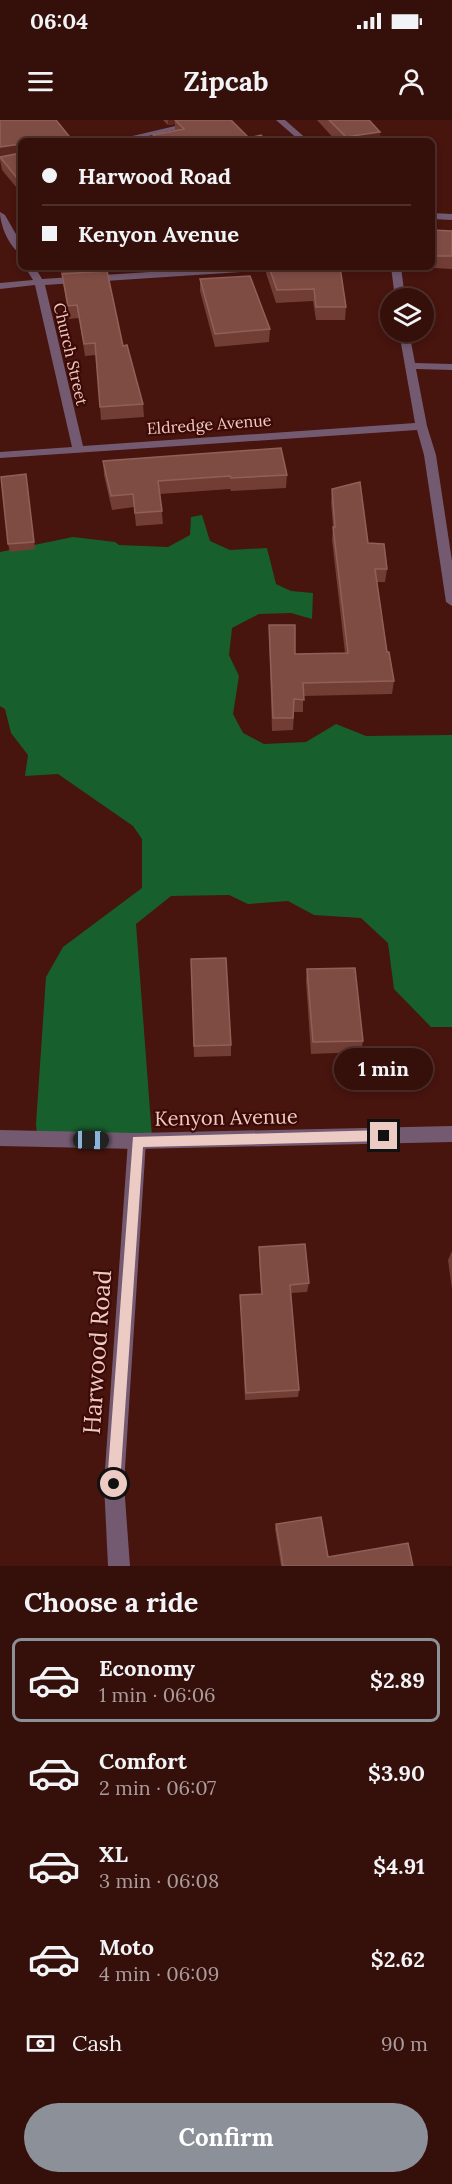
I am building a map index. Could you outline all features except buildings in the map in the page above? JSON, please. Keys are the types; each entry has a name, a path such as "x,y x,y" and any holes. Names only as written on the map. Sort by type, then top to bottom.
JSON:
{"street":[{"path":"129,138 213,120"},
{"path":"280,120 301,138"},
{"path":"0,215 18,246"},
{"path":"435,216 452,217"},
{"name":"Church Street","path":"32,270 39,282 78,449"},
{"path":"0,286 226,270"},
{"path":"396,270 399,288"},
{"path":"405,342 421,426 430,455 452,602"},
{"path":"409,366 452,367"},
{"name":"Eldredge Avenue","path":"0,454 421,426"},
{"name":"Kenyon Avenue","path":"0,1138 137,1141 452,1134"},
{"name":"Harwood Road","path":"119,1566 114,1484 137,1141"}],"green space":[{"path":"202,515 210,541 230,550 267,548 276,584 291,591 313,593 312,619 291,613 259,614 232,628 229,655 239,676 233,714 243,733 264,744 306,742 336,724 366,736 452,735 452,1027 431,1027 394,989 388,943 361,918 314,915 288,901 248,904 229,895 171,896 136,924 152,1137 37,1135 46,977 63,947 142,888 142,839 133,826 58,774 25,776 28,755 11,733 5,709 0,706 0,552 73,537 115,542 119,545 168,547 190,535 191,517"}],"route":[{"path":"114,1484 137,1141 384,1136"}]}
